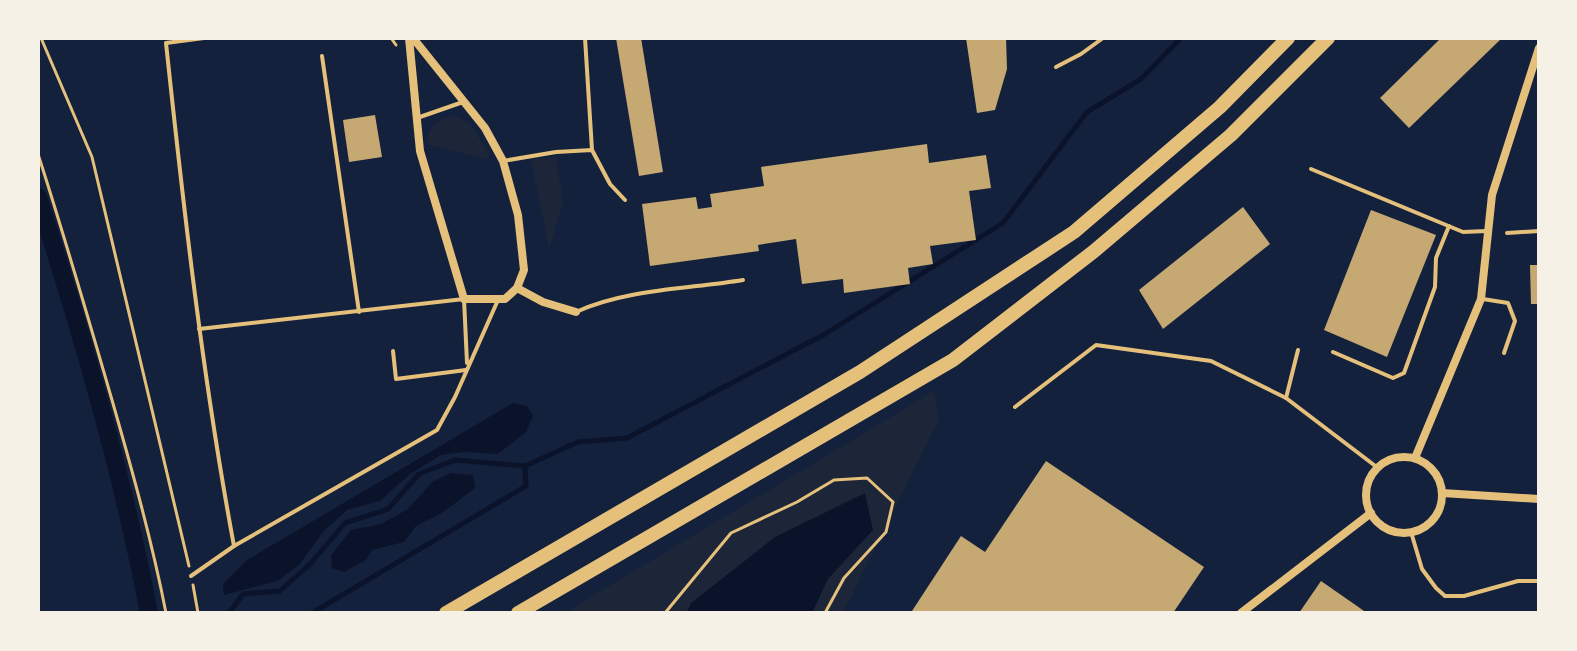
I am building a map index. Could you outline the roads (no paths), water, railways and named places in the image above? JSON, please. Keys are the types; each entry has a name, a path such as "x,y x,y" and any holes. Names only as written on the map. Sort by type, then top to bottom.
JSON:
{"highway":[{"path":"446,613 860,372 1074,232 1220,107 1288,38"},
{"path":"518,613 953,360 1093,252 1231,135 1328,38"}],"street":[{"path":"411,38 485,128 503,161 518,215 524,270 517,288 505,299 464,299 420,151 411,38"},
{"path":"1415,458 1481,299 1492,195 1539,48"},
{"path":"517,288 543,302 576,312"},
{"path":"1394,458 1415,458 1434,471 1442,493 1436,515 1429,523 1411,532 1387,528 1371,513 1367,490 1370,478 1378,468 1394,458"},
{"path":"1442,493 1539,499"},
{"path":"1241,613 1371,513"}],"lane":[{"path":"204,38 166,43 189,259 217,456 234,546"},
{"path":"585,38 592,150 610,184 625,200"},
{"path":"1056,67 1103,38"},
{"path":"322,56 359,312"},
{"path":"417,118 463,102"},
{"path":"503,161 556,152 592,150"},
{"path":"1311,169 1463,232 1487,231"},
{"path":"1333,352 1393,378 1404,373 1435,287 1436,258 1449,226"},
{"path":"1507,233 1539,231"},
{"path":"576,312 598,302 630,295 743,280"},
{"path":"199,329 464,299 468,351 466,370"},
{"path":"191,576 234,546 437,430 499,299"},
{"path":"1481,299 1508,303 1512,312 1515,321 1504,353"},
{"path":"1015,407 1096,345 1211,361 1286,398 1378,468"},
{"path":"1286,398 1298,350"},
{"path":"393,351 396,379 466,370"},
{"path":"1411,532 1422,569 1445,596 1464,596 1518,581 1539,581"}],"waterway":[{"path":"229,613 243,594 280,591 310,564 345,523 388,509 419,474 455,460 525,466 578,442 627,438 825,334 1003,223 1087,112 1141,79 1181,38"},
{"path":"38,197 100,404 149,613"},
{"path":"312,613 526,486 525,466"}]}
